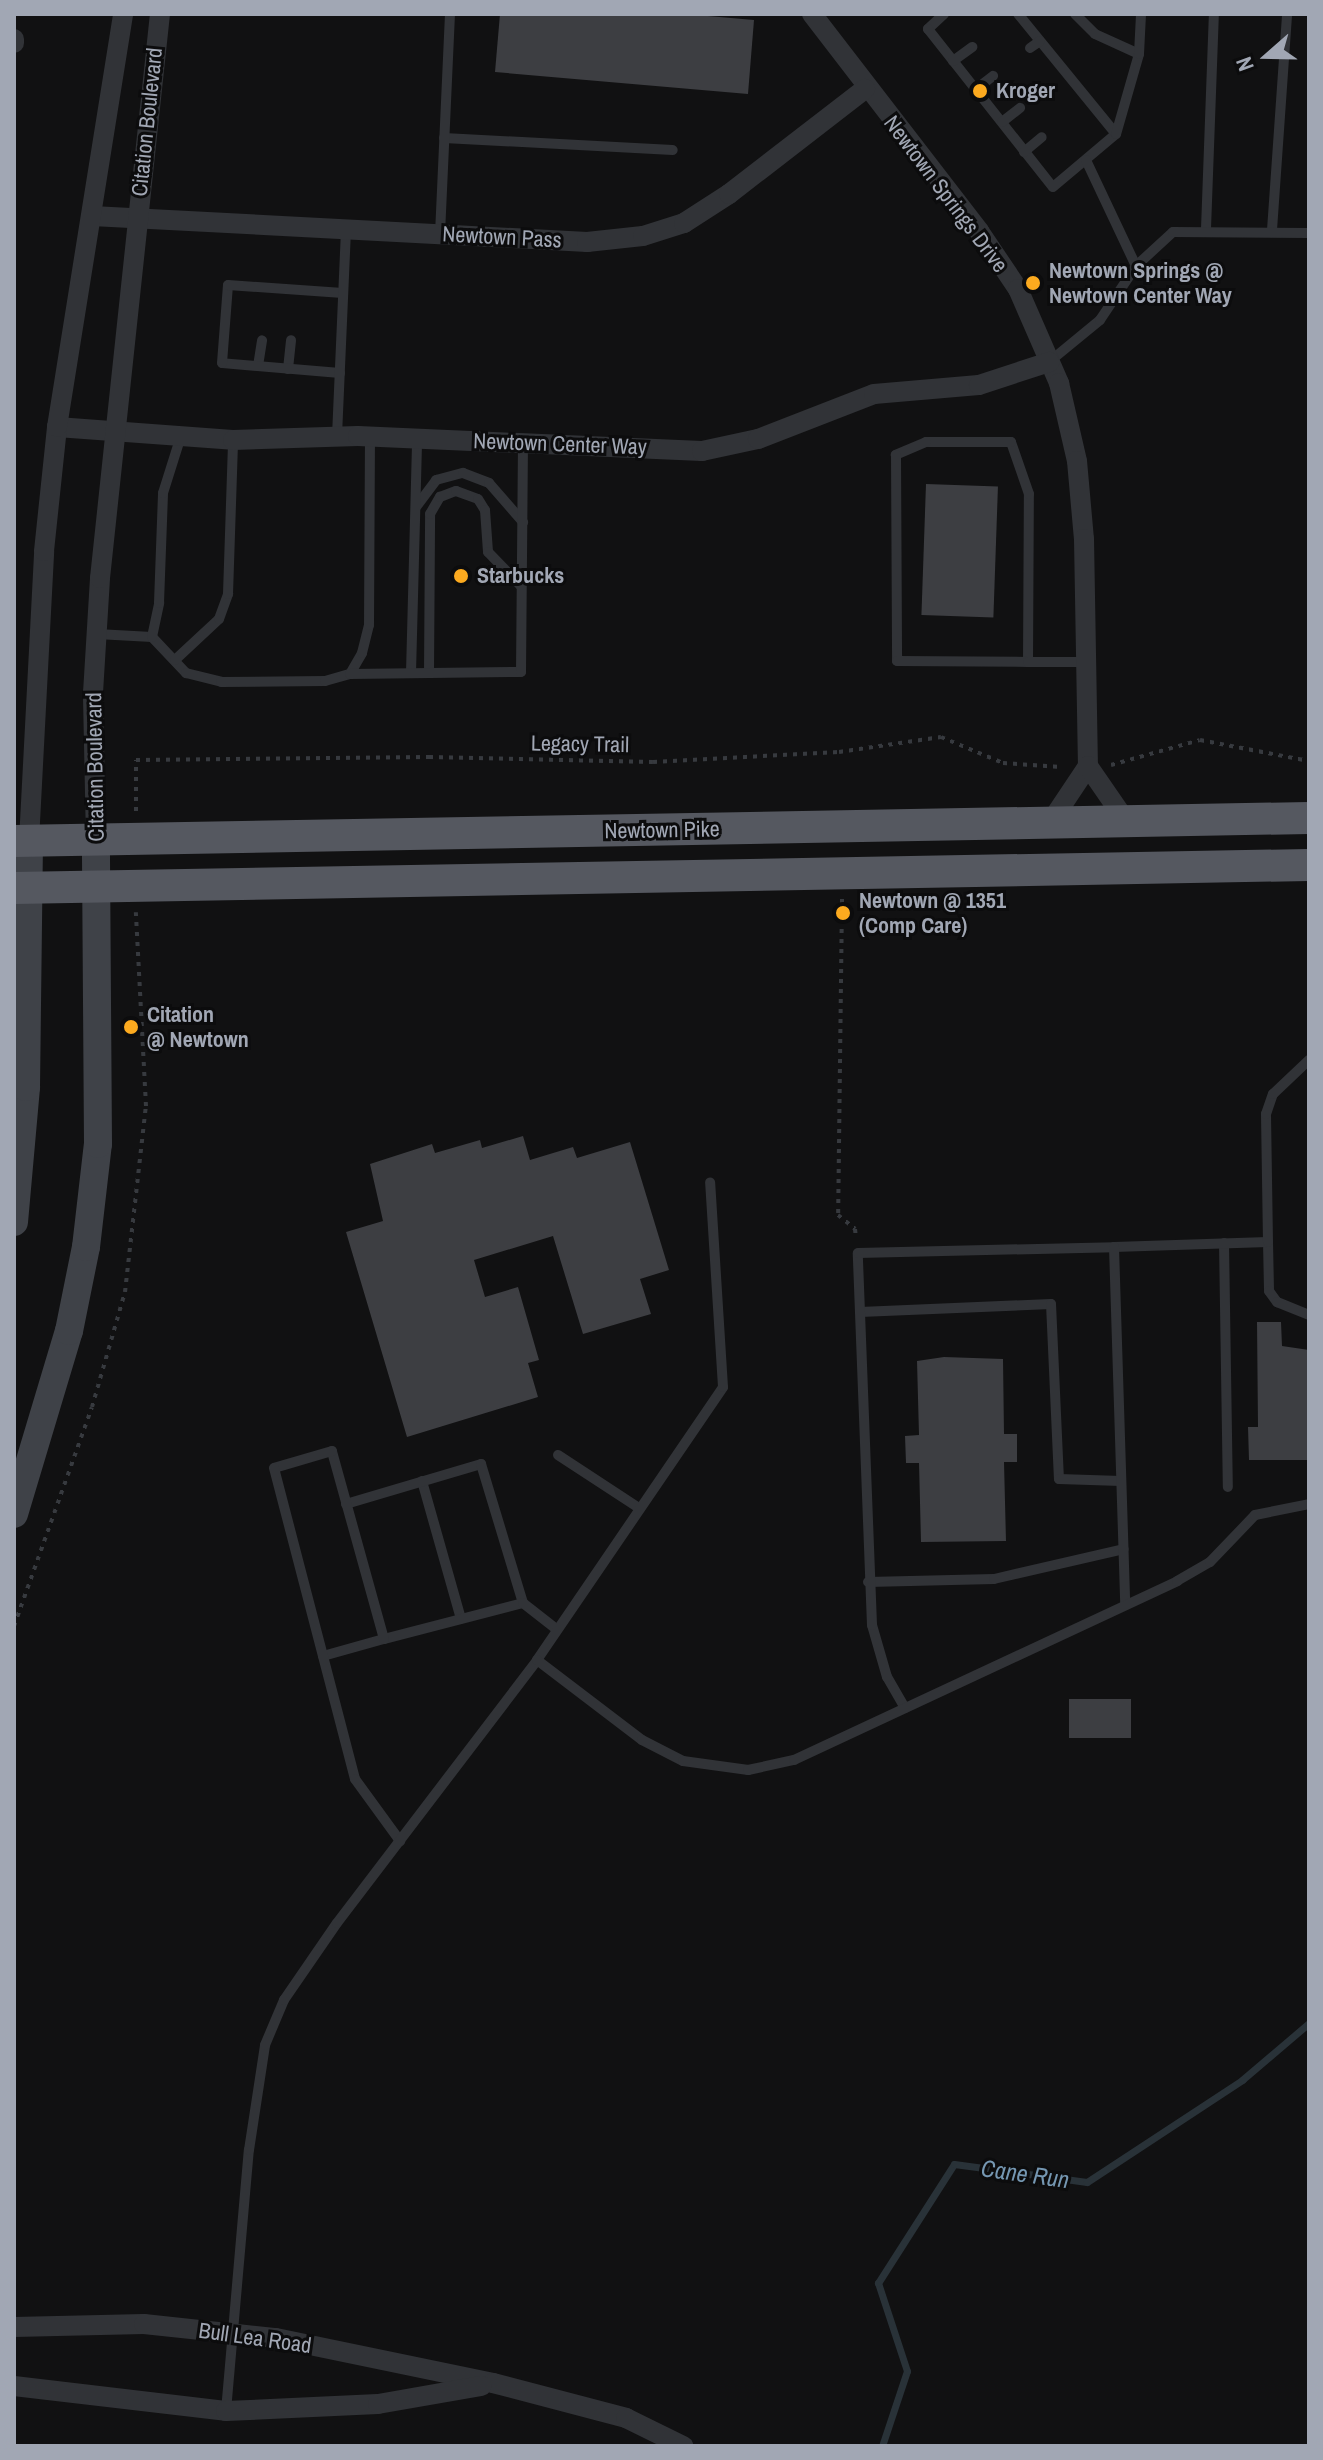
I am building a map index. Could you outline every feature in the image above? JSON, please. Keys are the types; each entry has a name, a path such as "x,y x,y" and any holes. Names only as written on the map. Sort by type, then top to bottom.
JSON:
{"highway":[{"name":"Newtown Pike","path":"21,841 1309,818"},
{"name":"Newtown Pike","path":"21,887 1309,865"}],"main road":[{"name":"Citation Boulevard","path":"14,1514 69,1331 86,1247 98,1144 96,840"},
{"name":"Citation Boulevard","path":"14,1222 26,1087 21,841"}],"street":[{"name":"Citation Boulevard","path":"21,841 57,427 123,14"},
{"name":"Citation Boulevard","path":"96,840 97,634 115,430 160,14"},
{"name":"Newtown Springs Drive","path":"812,14 865,89 979,231 1018,289 1049,362 1077,461 1088,766"},
{"name":"Newtown Pass","path":"92,216 587,242 643,236 684,223 865,89"},
{"name":"Newtown Center Way","path":"57,427 233,440 370,436 730,447 874,394 979,385 1049,362"},
{"path":"1050,823 1088,766 1126,821"},
{"name":"Bull Lea Road","path":"14,2327 144,2324 233,2332 493,2383 626,2418 683,2446"},
{"name":"Bull Lea Road","path":"14,2386 226,2411 378,2404 493,2383"}],"lane":[{"path":"440,234 450,14"},
{"path":"944,14 928,29 1053,187 1116,134 1139,54 1141,14"},
{"path":"1075,14 1095,34 1139,54"},
{"path":"1206,229 1214,14"},
{"path":"1272,230 1287,14"},
{"path":"1012,15 1040,41 1060,74 1088,99 1116,134"},
{"path":"1030,48 1040,41"},
{"path":"953,61 972,47"},
{"path":"975,90 993,76"},
{"path":"1078,107 1088,99"},
{"path":"1002,122 1020,108"},
{"path":"1024,152 1042,137"},
{"path":"444,138 673,150"},
{"path":"1086,160 1136,266"},
{"path":"337,436 346,228"},
{"path":"1049,362 1100,320 1136,266 1173,232 1206,229 1309,233"},
{"path":"340,373 222,363 228,285 269,288 299,295 343,293"},
{"path":"266,301 269,288"},
{"path":"258,366 262,340"},
{"path":"288,369 291,340"},
{"path":"152,637 159,603 163,493 181,436"},
{"path":"350,674 362,653 369,625 370,436"},
{"path":"411,673 417,438"},
{"path":"175,660 219,619 228,594 233,440"},
{"path":"1028,662 1029,494 1011,442 926,442 896,455 897,661 1028,662 1086,662"},
{"path":"97,634 152,637 186,673 221,682 325,681 350,674 521,672 523,443"},
{"path":"415,508 436,480 449,473 463,473 489,483 523,522"},
{"path":"429,672 430,514 440,497 456,491 478,499 485,510 488,552 521,586"},
{"path":"1309,1060 1273,1094 1266,1114 1269,1291 1277,1302 1309,1315"},
{"path":"226,2411 249,2150 265,2045 284,2000 537,1660 555,1628 723,1387 710,1182"},
{"path":"905,1708 887,1677 872,1625 858,1253 1268,1242"},
{"path":"1224,1243 1228,1487"},
{"path":"1114,1247 1125,1604"},
{"path":"860,1312 1051,1304 1059,1479 1121,1481"},
{"path":"384,1639 332,1451 274,1468 355,1779 400,1841"},
{"path":"558,1455 639,1508"},
{"path":"346,1504 481,1464 523,1603 555,1628"},
{"path":"422,1481 461,1619"},
{"path":"537,1660 642,1740 683,1761 711,1768 748,1770 794,1760 1210,1562 1255,1515 1309,1504"},
{"path":"868,1582 994,1579 1124,1549"},
{"path":"323,1656 523,1603"}],"path":[{"name":"Legacy Trail","path":"136,809 136,760 429,757 653,762 839,752 941,737 1003,763 1066,767"},
{"path":"1109,765 1129,764 1200,740 1309,761"},
{"path":"842,897 838,1215 855,1229 858,1253"}],"building":[{"path":"500,14 685,14 754,20 748,94 495,72"},
{"path":"926,484 998,487 993,617 921,615"},
{"path":"523,1136 530,1160 573,1147 577,1158 630,1142 669,1270 640,1279 651,1314 583,1334 553,1236 474,1260 485,1297 518,1287 539,1360 528,1363 538,1397 407,1437 346,1232 383,1221 370,1164 432,1144 435,1153 480,1140 482,1148"},
{"path":"1257,1322 1281,1322 1282,1346 1309,1350 1309,1460 1249,1460 1248,1427 1258,1427"},
{"path":"944,1357 1003,1359 1004,1434 1017,1434 1017,1462 1004,1462 1006,1541 921,1542 919,1463 906,1463 905,1436 919,1435 917,1361"},
{"path":"1069,1699 1131,1699 1131,1738 1069,1738"}],"waterway":[{"name":"Cane Run","path":"882,2446 907,2371 878,2283 954,2164 1087,2182 1242,2080 1309,2023"}],"place":[{"name":"Kroger","path":"980,91"},
{"name":"Newtown Springs @ Newtown Center Way","path":"1033,283"},
{"name":"Starbucks","path":"461,576"},
{"name":"Newtown @ 1351 (Comp Care)","path":"843,913"},
{"name":"Citation @ Newtown","path":"131,1027"}]}
